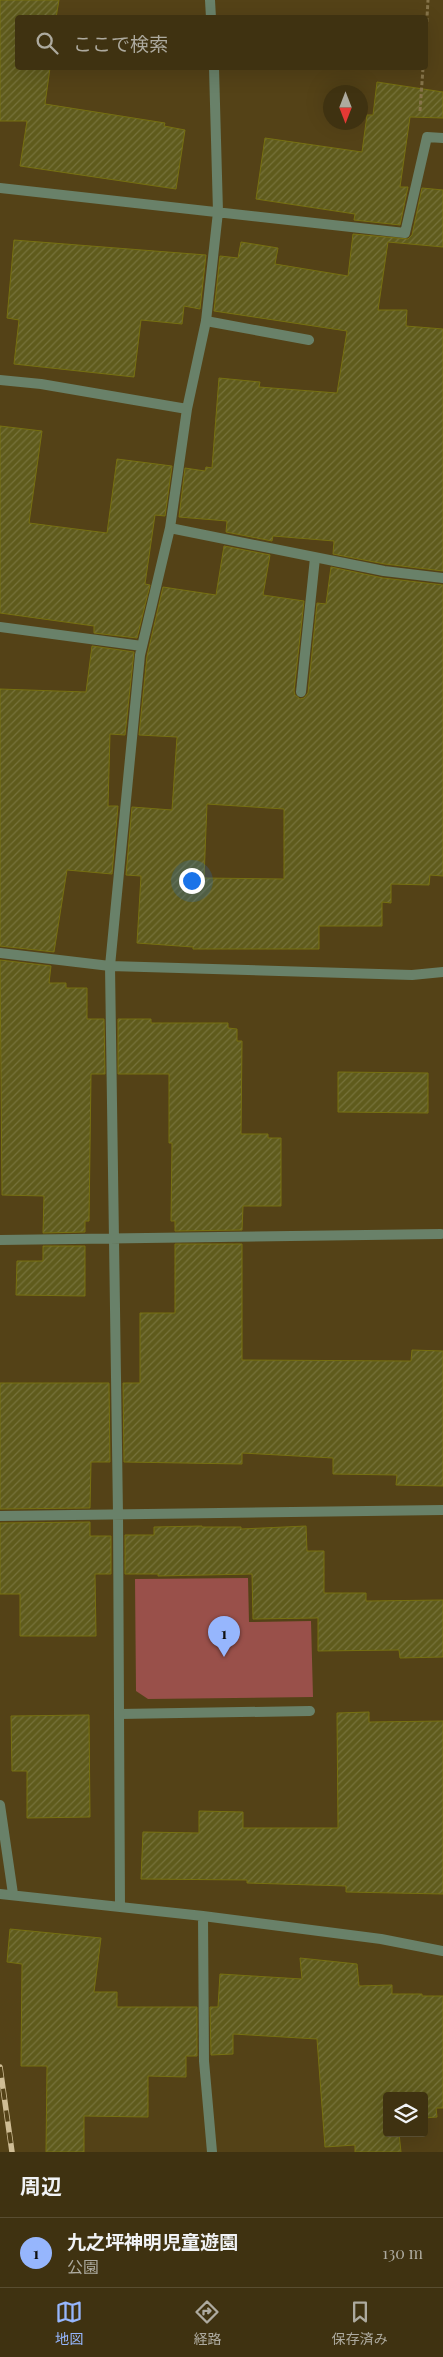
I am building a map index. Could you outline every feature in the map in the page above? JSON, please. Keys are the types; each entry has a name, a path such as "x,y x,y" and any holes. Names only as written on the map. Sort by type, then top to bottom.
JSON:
{"street":[{"path":"210,0 211,15"},
{"path":"120,1907 118,1514 110,966 142,646 170,528 187,409 206,321 218,212 214,70"},
{"path":"0,188 404,233 427,137 443,138"},
{"path":"206,321 309,340"},
{"path":"0,380 41,384 187,409"},
{"path":"170,528 384,571 443,578"},
{"path":"301,692 315,558"},
{"path":"0,627 142,646"},
{"path":"0,953 110,966 403,975 443,972"},
{"path":"0,1240 441,1234"},
{"path":"0,1516 443,1510"},
{"path":"119,1714 310,1711"},
{"path":"0,1805 13,1894"},
{"path":"0,1894 203,1916 381,1939 443,1951"},
{"path":"203,1916 204,2061 212,2152"}],"path":[{"path":"427,15 428,0"},
{"path":"423,70 419,121 427,137"}],"shaded area":[{"path":"248,1578 249,1622 311,1621 313,1697 148,1699 136,1691 135,1579"}],"building":[{"path":"0,0 59,0 56,15 15,15 15,70 50,70 45,104 165,123 164,126 185,130 176,189 20,166 27,121 0,121"},
{"path":"377,82 443,92 443,118 410,117 400,187 408,187 400,225 354,220 355,214 256,199 265,138 362,152 365,130 368,130 368,115 373,115"},
{"path":"422,188 443,190 443,247 388,242 378,310 407,310 406,326 443,329 443,571 385,564 333,554 334,541 273,536 272,541 226,532 227,521 179,517 185,468 205,471 206,467 212,468 219,378 260,382 259,387 337,393 347,331 214,311 220,256 238,258 241,242 278,248 275,264 348,276 353,234 408,239 412,235"},
{"path":"14,240 206,255 200,309 184,306 182,324 141,320 134,377 14,364 19,320 7,318"},
{"path":"0,426 42,431 29,523 107,533 117,459 172,466 165,516 155,515 145,584 150,585 137,638 94,633 94,626 0,613"},
{"path":"224,546 270,555 263,595 304,601 294,691 295,695 300,699 304,698 308,693 317,603 326,604 331,567 383,578 443,585 443,876 430,875 429,885 391,884 391,903 382,902 382,926 319,926 319,949 193,949 193,947 137,943 141,876 126,875 132,807 172,810 177,737 139,735 147,656 163,587 216,595","holes":["207,804 284,809 284,879 204,878"]},
{"path":"92,646 134,652 125,735 110,734 108,806 118,806 112,874 67,870 54,952 0,946 0,689 86,692"},
{"path":"0,960 51,966 49,983 66,983 66,988 87,988 87,1019 104,1019 105,1074 91,1074 89,1221 85,1221 85,1232 43,1233 44,1196 2,1195"},
{"path":"118,1019 151,1019 151,1023 228,1023 228,1028 237,1029 237,1041 242,1041 241,1134 268,1134 268,1138 281,1138 281,1206 243,1206 242,1230 175,1231 175,1221 171,1221 172,1143 169,1143 169,1074 118,1074"},
{"path":"338,1072 428,1073 428,1113 338,1112"},
{"path":"175,1244 242,1244 242,1360 411,1361 412,1350 443,1351 443,1486 396,1485 397,1475 333,1474 333,1458 242,1453 242,1464 124,1462 123,1383 140,1383 140,1313 175,1313"},
{"path":"43,1246 85,1246 85,1296 16,1295 17,1261 43,1261"},
{"path":"0,1383 109,1383 110,1462 91,1462 90,1508 0,1509"},
{"path":"90,1522 90,1536 111,1536 111,1574 95,1574 96,1636 20,1636 20,1594 0,1594 0,1523"},
{"path":"306,1526 307,1551 324,1551 324,1593 366,1593 366,1601 443,1600 443,1657 400,1658 399,1650 318,1651 318,1618 253,1619 252,1574 158,1576 158,1574 125,1574 125,1535 154,1535 154,1527 241,1527 241,1529"},
{"path":"369,1712 369,1722 443,1721 443,1894 346,1892 346,1886 247,1883 247,1880 141,1879 143,1832 199,1833 199,1811 243,1812 243,1828 338,1828 337,1713"},
{"path":"89,1715 90,1817 27,1818 27,1771 12,1771 11,1716"},
{"path":"10,1929 101,1938 94,1992 117,1992 117,2007 197,2007 197,2056 186,2056 186,2077 148,2076 148,2117 84,2116 84,2152 46,2152 47,2066 21,2066 22,1964 7,1962"},
{"path":"300,1958 357,1964 359,1986 392,1985 392,1994 443,1996 443,2108 436,2108 437,2117 428,2118 428,2092 383,2092 383,2137 399,2137 401,2152 355,2152 355,2145 325,2147 317,2039 233,2034 233,2054 211,2055 210,2007 218,2007 220,1974 302,1979"}],"railway":[{"path":"0,2067 12,2152"}],"place":[{"name":"九之坪神明児童遊園","path":"224,1657"}]}
